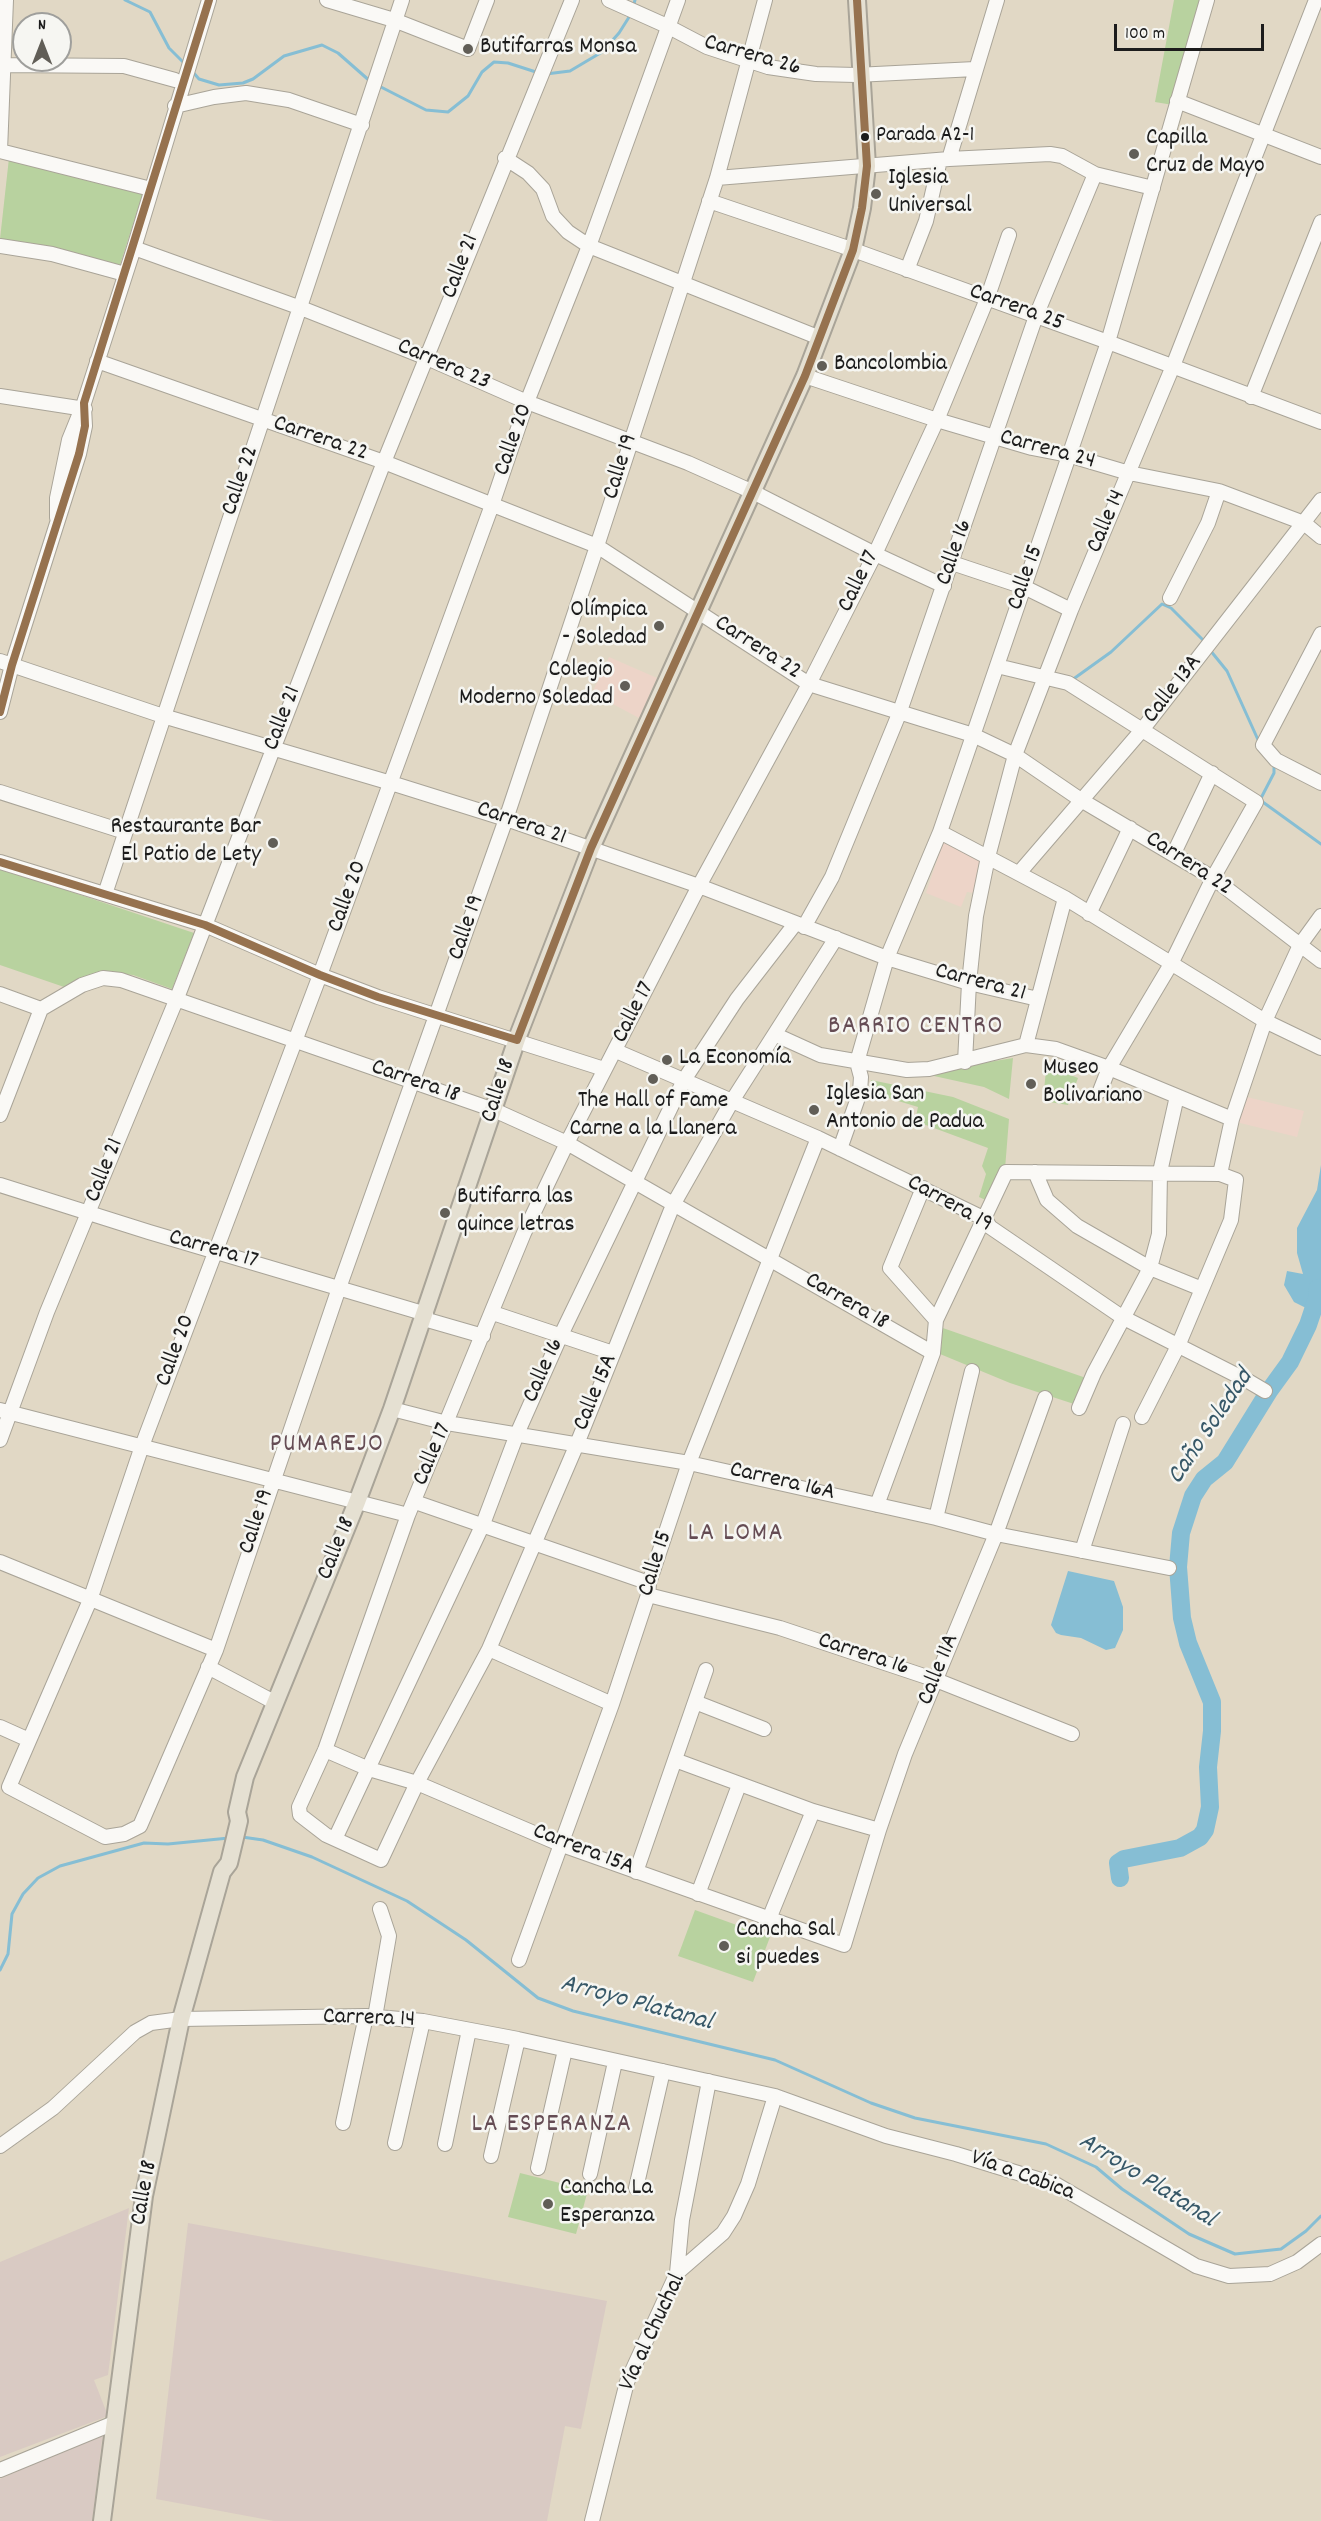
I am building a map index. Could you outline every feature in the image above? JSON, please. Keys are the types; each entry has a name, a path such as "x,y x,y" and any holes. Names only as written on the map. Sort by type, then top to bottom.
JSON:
{"main road":[{"name":"Calle 18","path":"102,2521 144,2196 181,2019 222,1872 229,1863 227,1848 245,1778 357,1502 392,1409 517,1040 591,848 805,376 853,250 862,208 867,166 857,0"}],"street":[{"path":"6,0 0,151 150,189"},
{"path":"0,712 6,663 67,495 85,426 83,406 134,248 209,0"},
{"path":"327,0 394,20 468,49 487,0"},
{"name":"Calle 22","path":"105,894 402,0"},
{"name":"Calle 21","path":"0,1440 6,1412 177,998 384,462 505,158 572,0"},
{"name":"Carrera 26","path":"609,0 707,47 768,67 816,74 862,75 975,69"},
{"name":"Calle 20","path":"10,1789 90,1600 142,1446 320,975 492,505 527,402 589,246 678,0"},
{"name":"Calle 19","path":"10,1789 105,1837 124,1834 140,1826 216,1650 272,1478 506,819 597,546 717,178 765,0"},
{"path":"908,270 997,0"},
{"name":"Calle 15","path":"840,1149 860,1092 861,1077 857,1062 887,958 940,832 1108,342 1207,0"},
{"name":"Calle 14","path":"965,1062 969,983 976,916 988,857 1015,755 1071,610 1173,366 1316,0"},
{"path":"2,65 124,66 175,80"},
{"path":"177,101 246,93 289,100 362,125"},
{"path":"1177,101 1321,157"},
{"path":"717,178 944,159 1050,154 1062,156 1095,174 1153,188"},
{"path":"505,158 528,173 543,189 553,216 568,232 589,246 820,338"},
{"name":"Calle 16","path":"335,1839 483,1524 517,1434 561,1335 636,1184 684,1080 737,999 799,925 832,877 898,714 1036,316 1095,174"},
{"name":"Carrera 25","path":"709,201 1036,316 1321,422"},
{"path":"1251,397 1321,222"},
{"name":"Calle 17","path":"335,1839 300,1815 299,1808 325,1750 408,1515 524,1233 567,1143 699,886 809,684 875,554 937,420 987,299 1009,235"},
{"path":"0,246 52,254 125,274"},
{"name":"Carrera 23","path":"134,248 301,308 427,358 527,402 630,440 753,492 944,586"},
{"name":"Carrera 22","path":"97,361 384,462 597,546 809,684 898,714 973,735 1015,755 1081,800 1213,878 1321,961"},
{"name":"Carrera 24","path":"805,376 937,420 1032,448 1068,455 1129,473 1219,491 1304,523 1321,537"},
{"path":"0,396 83,406"},
{"path":"1170,598 1208,523 1219,491"},
{"name":"Calle 13A","path":"1019,873 1142,730 1321,500"},
{"path":"952,563 1024,587 1071,610"},
{"path":"1321,634 1315,664 1263,745 1276,760 1321,783"},
{"name":"Carrera 21","path":"6,663 163,717 506,819 699,886 887,958 969,983 1038,999"},
{"path":"997,666 1047,676 1068,683 1256,802 1213,878 1171,964 1109,1068 1100,1091"},
{"path":"1174,853 1212,773"},
{"path":"0,792 125,832"},
{"path":"1089,914 1130,828"},
{"path":"940,832 1065,898 1265,1021 1321,1047"},
{"path":"0,862 205,925 320,975 604,1070"},
{"path":"1026,1045 1065,898"},
{"path":"1220,1174 1232,1119 1265,1021 1300,945 1321,916"},
{"name":"Calle 15A","path":"335,1839 381,1860 417,1783 489,1650 577,1444 673,1205 732,1101 836,938"},
{"name":"Carrera 18","path":"40,1009 82,985 104,978 121,980 494,1110 567,1143 933,1353"},
{"path":"0,993 40,1009 0,1115"},
{"path":"776,1035 820,1055 907,1070 929,1069 965,1062 1026,1045 1056,1049 1109,1068 1232,1119"},
{"name":"Carrera 19","path":"616,1051 818,1138 985,1219 990,1227 1122,1317 1265,1391"},
{"path":"1079,1408 1122,1317 1150,1268 1159,1233 1160,1172 1177,1096"},
{"name":"Calle 15","path":"519,1960 612,1704 689,1463 818,1138"},
{"path":"877,1505 933,1353 936,1320 1006,1172 1220,1174 1236,1180 1232,1220 1178,1346 1142,1417"},
{"path":"1035,1172 1047,1200 1077,1226 1150,1268 1202,1289"},
{"name":"Carrera 17","path":"0,1185 339,1288 483,1336"},
{"path":"923,1188 890,1268 936,1320"},
{"path":"493,1312 613,1353"},
{"path":"936,1518 972,1371"},
{"name":"Calle 11A","path":"844,1945 905,1754 996,1534 1045,1398"},
{"name":"Carrera 16A","path":"392,1409 447,1423 689,1463 936,1518 996,1534 1169,1568"},
{"path":"6,1412 272,1478 408,1515"},
{"path":"1082,1551 1123,1424"},
{"name":"Carrera 16","path":"414,1502 535,1542 648,1589 780,1628 936,1680 1072,1734"},
{"path":"0,1562 216,1650"},
{"path":"489,1650 612,1704"},
{"path":"208,1667 274,1702"},
{"path":"636,1872 706,1670"},
{"path":"695,1702 764,1729"},
{"path":"0,1727 29,1740"},
{"name":"Carrera 15A","path":"325,1750 369,1769 417,1783 562,1845 844,1945"},
{"path":"675,1760 739,1785 879,1830"},
{"path":"698,1894 739,1785"},
{"path":"769,1919 813,1810"},
{"path":"343,2123 371,2017 389,1936 380,1909"},
{"name":"Carrera 14","path":"0,2146 53,2108 143,2027 160,2021 181,2019 371,2017 423,2021 518,2039 775,2096"},
{"path":"395,2143 423,2021"},
{"path":"445,2144 470,2030"},
{"path":"490,2156 518,2039"},
{"path":"538,2168 565,2050"},
{"path":"590,2174 615,2062"},
{"path":"636,2188 663,2071"},
{"path":"677,2273 682,2220 709,2081"},
{"name":"Vía a Cabica","path":"775,2096 886,2136 966,2157 1057,2185 1196,2266 1229,2276 1270,2274 1296,2262 1321,2244"},
{"name":"Vía al Chuchal","path":"592,2521 627,2382 677,2273 723,2233 734,2216 748,2184 775,2096"},
{"path":"0,2470 114,2423"}],"shaded area":[{"name":"Colegio Moderno Soledad","path":"609,657 657,678 639,718 592,693"},
{"path":"944,839 982,857 975,893 967,892 961,907 926,893"},
{"path":"1243,1096 1304,1111 1297,1137 1236,1122"},
{"path":"129,2208 108,2375 94,2380 108,2416 0,2457 0,2262"},
{"path":"188,2223 607,2301 581,2429 565,2426 547,2521 274,2521 156,2499"},
{"path":"103,2433 92,2521 0,2521 0,2479"}],"green space":[{"path":"1174,0 1204,0 1173,105 1155,102"},
{"path":"9,158 143,193 120,265 0,239"},
{"path":"0,868 194,933 172,989 133,975 104,972 67,988 0,965"},
{"path":"1013,1058 1009,1099 984,1087 934,1076 935,1071"},
{"path":"1046,1070 1063,1072 1078,1078 1068,1105 1043,1101"},
{"path":"871,1080 953,1097 1009,1119 1005,1169 990,1202 979,1197 986,1174 982,1166 988,1148 915,1121 918,1107 872,1093"},
{"path":"940,1327 1086,1378 1077,1405 1010,1383 940,1354 942,1341"},
{"name":"Cancha Sal si puedes","path":"695,1910 770,1937 753,1982 678,1956"},
{"name":"Cancha La Esperanza","path":"520,2173 588,2190 576,2234 508,2217"}],"water":[{"path":"1321,1165 1321,1298 1316,1315 1294,1302 1284,1285 1287,1271 1303,1274 1297,1253 1297,1228 1317,1190"},
{"path":"1068,1571 1114,1581 1123,1607 1123,1630 1115,1648 1106,1650 1081,1638 1061,1635 1056,1633 1051,1625"}],"waterway":[{"path":"125,0 150,12 169,48 185,64"},
{"path":"633,7 635,0"},
{"path":"546,74 570,71 602,52 619,33 631,14"},
{"path":"192,71 199,79 219,85 243,83 253,79 284,56 322,45 338,53 371,82"},
{"path":"379,86 426,110 448,112 468,96 482,72 494,62 508,63 539,73"},
{"path":"1072,680 1111,652 1162,604 1171,608 1205,642"},
{"path":"1210,650 1227,671 1259,742"},
{"path":"1274,764 1274,773 1260,800 1321,844"},
{"name":"Caño Soledad","path":"1120,1878 1118,1863 1124,1859 1180,1848 1200,1837 1205,1830 1210,1807 1208,1767 1212,1702 1188,1643 1182,1618 1178,1567 1181,1533 1193,1496 1204,1479 1225,1462 1269,1391 1290,1362 1308,1325 1318,1288"},
{"name":"Arroyo Platanal","path":"242,1837 263,1840 312,1857 407,1901 466,1940 538,1998 573,2011 775,2060 871,2103 915,2118 1046,2144 1096,2167 1122,2189 1189,2234 1235,2254 1281,2249 1306,2231 1321,2216"},
{"name":"Arroyo Platanal","path":"0,1970 8,1954 12,1914 23,1894 38,1878 60,1866 144,1843 168,1844 229,1838"}],"transit line":[{"path":"0,712 12,665 79,454 85,426 84,403 209,0"},
{"path":"0,862 205,925 320,975 378,997 517,1040 591,848 805,376 853,250 862,208 867,166 857,0"}],"place":[{"name":"Butifarras Monsa","path":"468,49"},
{"name":"Parada A2-1","path":"865,137"},
{"name":"Capilla Cruz de Mayo","path":"1134,154"},
{"name":"Iglesia Universal","path":"876,194"},
{"name":"Bancolombia","path":"822,366"},
{"name":"Olímpica - Soledad","path":"659,626"},
{"name":"Colegio Moderno Soledad","path":"625,686"},
{"name":"Restaurante Bar El Patio de Lety","path":"273,843"},
{"name":"La Economía","path":"667,1060"},
{"name":"The Hall of Fame Carne a la Llanera","path":"653,1079"},
{"name":"Museo Bolivariano","path":"1031,1084"},
{"name":"Iglesia San Antonio de Padua","path":"814,1110"},
{"name":"Butifarra las quince letras","path":"445,1213"},
{"name":"Cancha Sal si puedes","path":"724,1946"},
{"name":"Cancha La Esperanza","path":"548,2204"}],"district":[{"name":"BARRIO CENTRO","path":"916,1028"},
{"name":"PUMAREJO","path":"327,1446"},
{"name":"LA LOMA","path":"736,1535"},
{"name":"LA ESPERANZA","path":"552,2126"}]}
